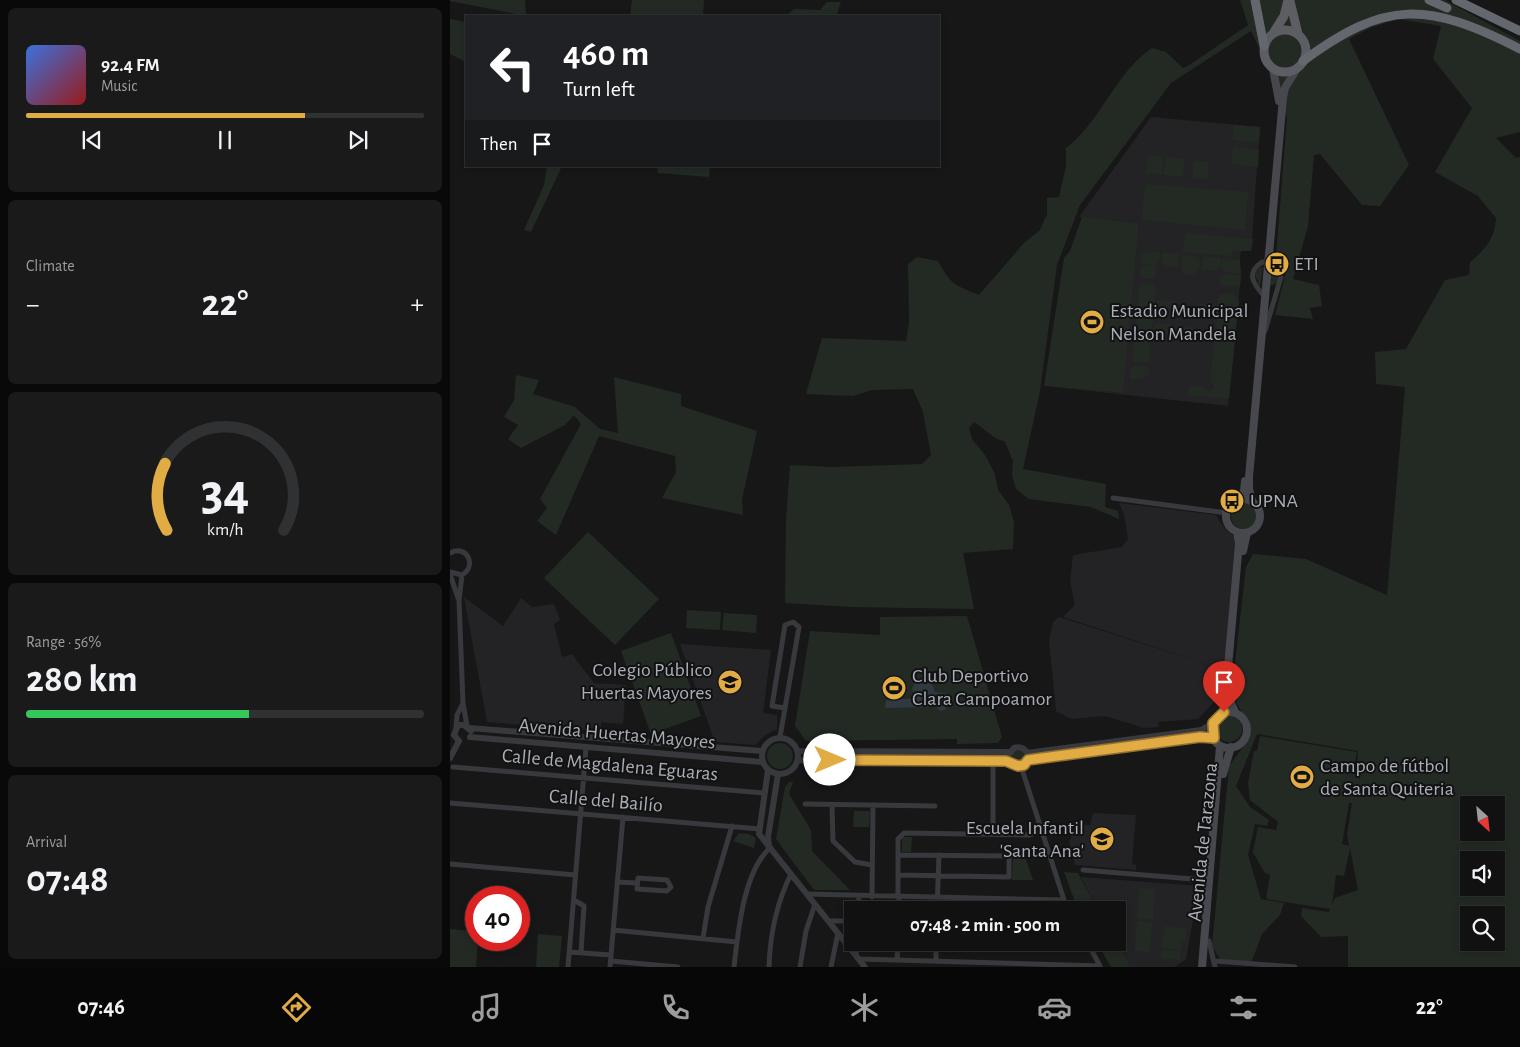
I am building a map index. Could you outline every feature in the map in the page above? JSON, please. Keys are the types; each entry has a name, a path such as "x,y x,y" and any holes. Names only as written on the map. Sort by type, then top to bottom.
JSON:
{"highway":[{"path":"1255,0 1266,61 1274,69 1285,72 1301,64 1328,38 1353,18"},
{"path":"1264,46 1284,16 1289,0"},
{"path":"1289,0 1298,34 1305,46 1301,64"},
{"path":"1429,0 1490,28 1520,45"},
{"path":"1456,0 1520,31"},
{"path":"1468,0 1492,17"},
{"path":"1400,5 1422,6 1440,11 1520,49"},
{"path":"1274,32 1288,30 1298,34"}],"main road":[{"path":"1247,533 1237,532 1228,524 1227,513 1229,507 1239,499 1244,491 1282,98 1285,88 1301,64"},
{"path":"1237,532 1239,543 1224,712 1213,723 1214,738 1220,746 1231,747 1238,745 1246,734 1245,721 1235,712 1230,694 1242,552 1247,533 1257,526 1260,521 1260,510 1252,501 1248,489 1262,341 1279,97 1274,69"},
{"path":"1239,499 1252,501"},
{"path":"1224,712 1235,712"},
{"name":"Avenida de Tarazona","path":"1202,967 1220,746"},
{"name":"Avenida de Tarazona","path":"1207,967 1223,774 1231,747"}],"street":[{"path":"1262,341 1281,277 1277,268 1267,263 1257,265 1252,275 1255,286 1263,295"},
{"path":"1113,498 1227,513"},
{"path":"450,554 454,551 464,552 470,558 470,568 462,575 459,601 463,703 470,737 465,741 458,741"},
{"path":"459,601 450,573 462,575"},
{"path":"780,738 799,627 792,622 785,625 772,706 785,708"},
{"path":"458,741 454,735 457,714 463,703"},
{"path":"1021,766 1028,756 1201,730 1213,723"},
{"path":"456,728 461,724 468,727"},
{"name":"Avenida Huertas Mayores","path":"468,727 762,751"},
{"name":"Avenida Huertas Mayores","path":"470,737 762,762"},
{"path":"1028,756 1200,737 1214,738"},
{"path":"780,738 791,742 798,751 798,760 788,772 778,774 768,770 762,762 762,751 769,741 780,738"},
{"path":"450,758 458,741"},
{"path":"798,751 1010,752 1014,748 1020,747 1028,756"},
{"path":"568,967 586,748"},
{"path":"1010,752 1010,762"},
{"path":"798,760 993,760 1010,762 1015,766 1021,766"},
{"path":"993,760 993,834"},
{"path":"807,894 1064,900 1021,766"},
{"name":"Calle de Magdalena Eguaras","path":"452,767 765,793"},
{"path":"768,770 759,834 865,967"},
{"path":"770,848 768,837 778,774"},
{"name":"Calle del Bailío","path":"450,803 760,828"},
{"path":"805,804 935,806"},
{"path":"832,805 833,841 855,862 872,864"},
{"path":"872,897 873,806"},
{"path":"611,961 623,817"},
{"path":"703,938 708,907 732,826"},
{"path":"899,901 898,855 900,836 904,833 1030,835 1042,831"},
{"path":"734,967 746,894 754,869 761,856 770,848"},
{"path":"898,855 1009,856 1009,877 898,875"},
{"path":"938,901 939,855"},
{"path":"450,864 576,875"},
{"name":"Avenida de Tarazona","path":"1083,870 1210,882"},
{"path":"769,967 769,951 783,891 791,874"},
{"path":"638,878 668,880 671,886 667,891 637,889 637,883 638,878"},
{"path":"617,882 637,883"},
{"path":"859,896 859,901"},
{"path":"574,900 584,906 580,952"},
{"path":"800,967 806,931 815,904"},
{"path":"828,921 844,921"},
{"path":"613,930 737,942"},
{"path":"831,967 838,933"},
{"name":"Avenida de Tarazona","path":"1209,941 1215,964 1295,967"},
{"path":"858,951 858,957"},
{"path":"897,960 898,951"},
{"path":"936,951 936,961"},
{"path":"858,957 978,965 1100,966 1092,951"},
{"path":"569,952 580,952 611,961 678,967"}],"shaded area":[{"path":"525,0 526,15 450,1"},
{"path":"632,0 704,0 703,15 630,15"},
{"path":"1240,0 1445,0 1520,41 1520,132 1496,138 1516,158 1520,157 1520,967 1348,967 1348,936 1321,937 1301,916 1302,908 1329,912 1330,909 1266,899 1270,875 1264,872 1253,852 1258,827 1276,830 1278,822 1250,800 1248,783 1254,751 1257,751 1260,736 1357,752 1354,766 1357,767 1358,751 1257,734 1236,786 1250,807 1269,820 1267,826 1255,824 1248,855 1261,899 1284,903 1280,915 1262,934 1251,963 1220,959 1212,946 1229,766 1249,739 1251,728 1237,704 1233,681 1246,567 1253,554 1306,559 1387,595 1405,387 1376,384 1375,352 1406,349 1445,280 1469,275 1470,262 1485,248 1494,232 1496,218 1478,196 1435,172 1472,108 1433,59 1441,26 1399,19 1372,27 1349,39 1409,165 1380,206 1362,205 1320,154 1314,155 1308,226 1293,279 1319,285 1322,306 1310,308 1313,319 1275,315 1286,272 1276,258 1287,117 1274,71 1263,56 1251,31 1171,83 1080,205 1057,265 1040,391 1023,469 1106,484 1105,507 1118,511 1119,519 1091,507 1029,499 1016,489 1012,475 1013,461 1005,442 992,436 974,422 969,428 972,439 985,455 995,474 998,490 1009,505 1014,522 1013,549 963,553 974,609 851,607 785,603 786,519 790,465 832,467 922,464 931,455 923,412 913,389 872,390 853,396 806,394 822,338 906,341 909,322 908,264 917,257 938,261 950,280 964,289 979,295 1024,243 1040,230 1047,214 1047,198 1059,197 1066,166 1066,148 1092,121 1132,66 1152,48 1166,52 1183,68 1248,25","holes":["1349,803 1352,803 1347,834 1349,846 1342,844","1350,848 1358,890 1335,898 1332,905 1336,875 1344,876"]},
{"path":"827,2 841,2 836,15 787,15 794,9 820,10"},
{"path":"450,19 465,22 465,62 450,54"},
{"path":"1151,117 1260,127 1251,251 1241,251 1239,264 1241,274 1228,406 1044,386 1122,393 1139,223 1079,217"},
{"path":"1234,125 1260,127 1259,142 1233,140"},
{"path":"1233,147 1259,150 1258,167 1231,164"},
{"path":"1148,155 1163,157 1162,175 1146,173"},
{"path":"1166,157 1185,159 1183,177 1163,175"},
{"path":"1194,161 1209,162 1207,179 1192,178"},
{"path":"547,167 562,167 531,232 524,230 544,185"},
{"path":"657,167 710,167 709,177 658,173"},
{"path":"1145,184 1248,192 1245,230 1142,220"},
{"name":"Estadio Municipal Nelson Mandela","path":"1082,217 1139,223 1123,393 1044,386 1064,258 1070,251"},
{"path":"1186,233 1253,239 1251,251 1232,251 1231,256 1183,252"},
{"path":"1145,251 1160,252 1159,261 1156,265 1141,264 1142,254"},
{"path":"1162,253 1179,254 1178,267 1165,266 1161,261"},
{"path":"1182,255 1200,257 1199,269 1195,274 1187,275 1182,271"},
{"path":"1203,257 1221,258 1220,267 1216,270 1202,270"},
{"path":"1223,259 1240,260 1241,274 1226,272 1221,266"},
{"path":"1141,266 1156,266 1155,279 1143,278 1140,275"},
{"path":"1263,266 1260,287 1255,275 1258,269"},
{"path":"1271,268 1279,275 1277,283 1271,286 1268,284"},
{"path":"1226,274 1241,275 1240,286 1220,285 1220,278"},
{"path":"1142,284 1154,285 1156,290 1149,361 1147,363 1135,362 1132,359 1139,287"},
{"path":"1232,292 1239,300 1229,399 1190,395 1188,393 1189,385 1203,387 1209,392 1215,387 1210,380 1218,314 1200,312 1200,304 1218,305 1219,295"},
{"path":"1157,300 1175,301 1175,309 1157,308"},
{"path":"1155,323 1173,325 1172,335 1153,333"},
{"path":"1177,325 1193,328 1192,336 1176,334"},
{"path":"1135,365 1149,367 1149,374 1143,379 1130,379 1131,368"},
{"path":"516,375 539,380 533,394 575,407 600,429 618,433 614,377 681,394 681,406 757,431 742,500 743,515 662,498 676,472 675,456 599,436 556,535 537,521 547,508 540,499 581,424 574,415 565,425 521,448 508,439 518,425 504,417 514,400"},
{"path":"1119,503 1216,515 1225,529 1235,537 1225,669 1217,667 1216,700 1198,719 1158,722 1159,727 1144,728 1105,716 1071,719 1056,711 1049,641 1053,622 1059,617 1216,667 1063,617 1075,605 1070,581 1073,555 1122,547 1128,539 1124,514"},
{"path":"1244,503 1253,507 1257,516 1253,525 1244,529 1235,525 1231,516 1235,507"},
{"path":"588,532 659,599 615,645 544,578"},
{"path":"464,597 503,626 521,598 532,607 554,604 560,620 554,624 562,657 572,654 594,683 626,685 623,724 601,722 601,729 589,728 588,730 487,722"},
{"path":"687,610 721,612 720,630 686,628"},
{"path":"724,613 757,615 756,633 722,630"},
{"name":"Club Deportivo Clara Campoamor","path":"967,616 1002,737 998,743 957,744 957,739 806,741 795,726 810,631 880,635 880,617"},
{"path":"671,633 701,716 651,734 621,651"},
{"name":"Colegio Público Huertas Mayores","path":"680,644 771,650 763,713 777,715 777,729 767,734 755,745 715,742"},
{"path":"919,678 930,679 935,692 948,694 951,699 945,710 940,711 929,697 929,707 885,708 886,700 913,699 918,695 917,691 913,692 912,688"},
{"path":"1229,716 1238,720 1242,729 1238,738 1229,742 1220,738 1216,729 1220,720"},
{"path":"780,743 789,747 793,756 789,765 780,769 771,765 767,756 771,747"},
{"path":"1018,750 1023,752 1025,757 1023,762 1018,764 1013,762 1011,757 1013,752"},
{"path":"789,782 793,782 789,794 811,830 812,851 850,890 814,890 776,839 785,787"},
{"path":"854,811 870,811 869,827 853,827"},
{"name":"Escuela Infantil 'Santa Ana'","path":"1093,813 1136,815 1132,864 1136,865 1136,870 1075,865 1069,842 1072,835 1083,825 1090,825"},
{"path":"739,833 749,834 756,838 754,848 733,841"},
{"path":"902,837 912,837 911,852 902,852"},
{"path":"1013,854 1024,854 1033,880 1012,880"},
{"path":"1064,872 1078,873 1093,901 1075,901"},
{"path":"1081,877 1199,886 1186,959 1175,967 1130,967 1123,951 1126,951 1126,901 1093,901"},
{"path":"1139,888 1155,889 1153,920 1137,918"},
{"path":"1137,921 1152,922 1150,952 1135,951"},
{"path":"1164,926 1187,929 1186,941 1181,941 1181,950 1162,948"},
{"path":"450,929 465,930 465,951 477,951 476,967 450,967"},
{"path":"538,934 562,936 559,967 536,967"},
{"path":"1162,950 1181,951 1180,960 1161,958"},
{"path":"1102,951 1123,951 1130,967 1111,967"}],"place":[{"name":"ETI","path":"1277,264"},
{"name":"Estadio Municipal Nelson Mandela","path":"1092,322"},
{"name":"UPNA","path":"1232,501"},
{"name":"Colegio Público Huertas Mayores","path":"730,682"},
{"name":"Club Deportivo Clara Campoamor","path":"894,688"},
{"name":"Campo de fútbol de Santa Quiteria","path":"1302,777"},
{"name":"Escuela Infantil 'Santa Ana'","path":"1102,839"}],"route":[{"path":"830,760 1006,761 1015,766 1021,766 1028,760 1202,736 1214,738 1212,733 1213,723 1224,712"}]}
